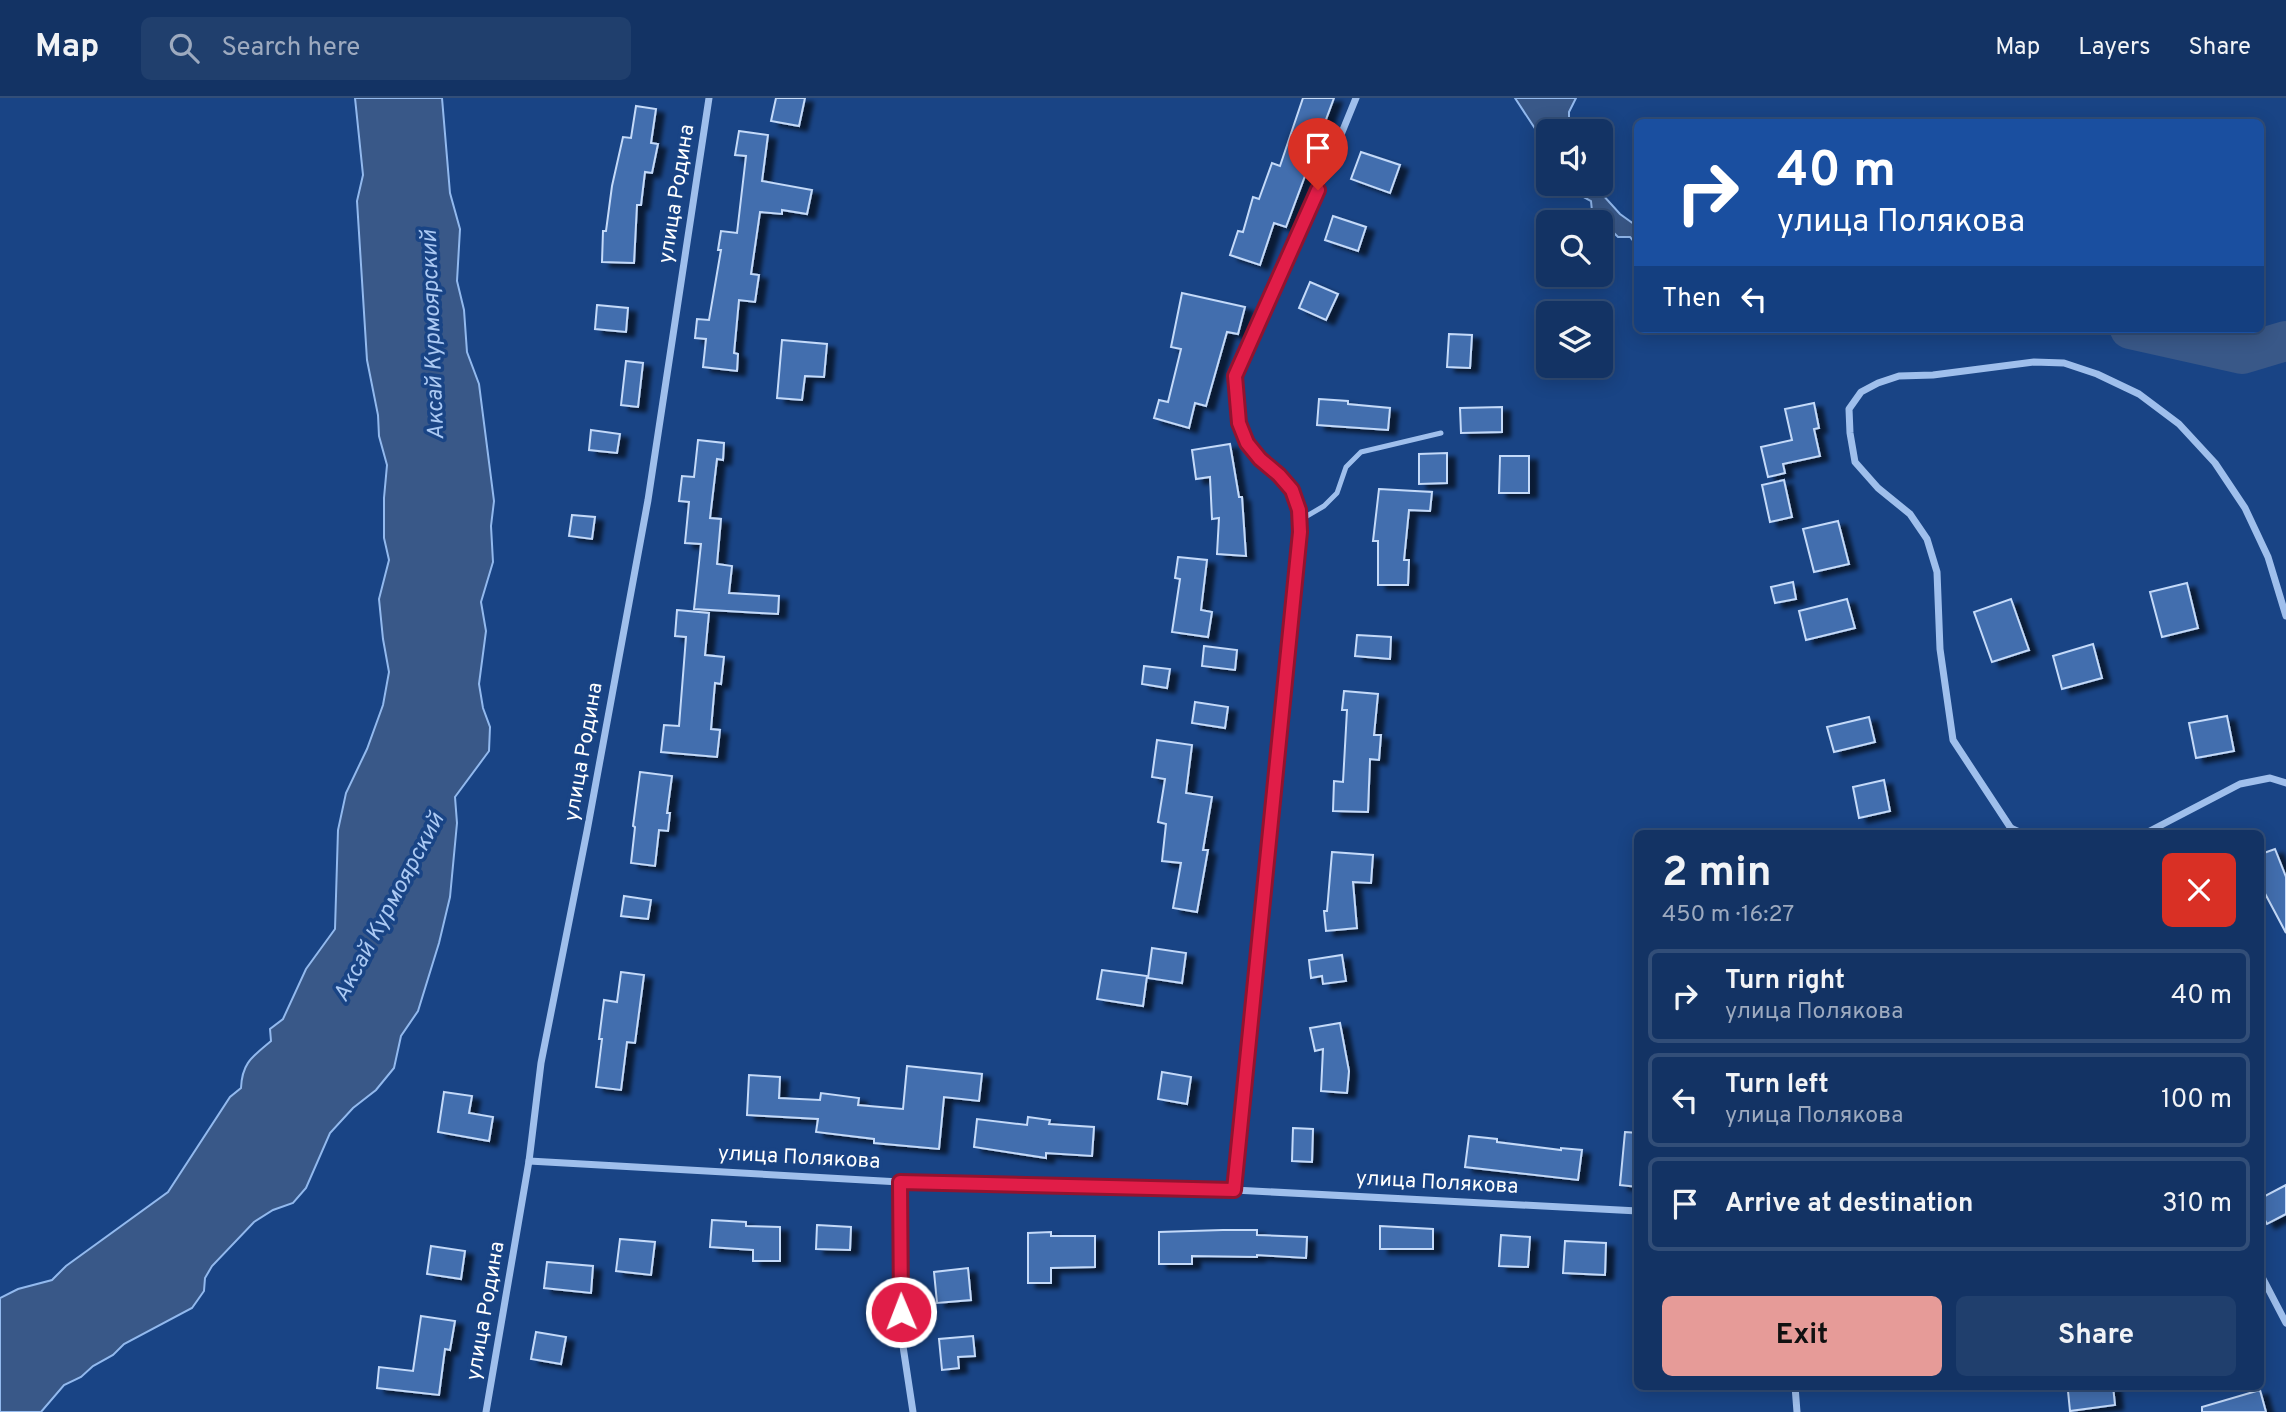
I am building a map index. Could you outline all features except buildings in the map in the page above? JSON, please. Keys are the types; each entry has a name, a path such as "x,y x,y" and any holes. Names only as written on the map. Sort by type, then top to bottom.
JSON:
{"street":[{"name":"улица Родина","path":"486,1412 529,1161 541,1063 648,500 709,98"},
{"path":"1234,1190 1300,520 1292,490 1247,443 1239,423 1235,376 1309,213 1356,98"},
{"path":"2012,830 1953,740 1940,649 1937,572 1927,539 1910,514 1878,488 1855,462 1849,409 1861,393 1878,383 1899,376 1933,375 2034,362 2064,363 2097,374 2139,394 2179,424 2215,463 2245,508 2268,556 2286,616"},
{"path":"2152,830 2240,785 2270,778 2286,783"},
{"name":"улица Полякова","path":"529,1161 900,1182 1234,1190 1634,1211"},
{"path":"900,1182 901,1333 913,1412"},
{"path":"2264,1281 2286,1323"},
{"path":"1795,1390 1797,1412"}],"lane":[{"path":"1300,520 1324,506 1337,494 1346,467 1361,452 1441,433"},
{"path":"2008,825 2018,830"}],"water":[{"name":"Аксай Курмоярский","path":"355,98 442,98 450,193 460,229 457,281 464,310 467,352 479,384 494,501 491,526 493,562 481,602 486,631 479,684 490,727 489,751 455,797 457,823 450,897 439,943 418,1011 401,1036 394,1068 376,1090 353,1108 330,1133 306,1188 293,1203 273,1210 254,1222 212,1266 205,1278 204,1291 192,1308 124,1344 81,1377 64,1385 41,1412 0,1412 0,1298 18,1289 52,1280 66,1266 168,1192 230,1097 241,1088 243,1072 249,1061 271,1041 270,1029 283,1019 306,969 335,929 338,830 346,793 367,749 383,705 389,672 379,599 389,560 384,538 387,465 379,436 378,415 367,360 357,201 363,175"},
{"path":"1515,98 1576,98 1569,112 1569,119 1536,119 1536,130"},
{"path":"1582,196 1604,196 1620,214 1634,224 1634,242 1630,237 1618,237 1613,232 1613,210 1592,210 1591,201"}],"waterway":[{"path":"2148,333 2242,354 2286,341"}],"route":[{"path":"901,1312 900,1182 1234,1190 1300,532 1299,510 1292,490 1247,443 1239,423 1235,376 1318,190"}]}
